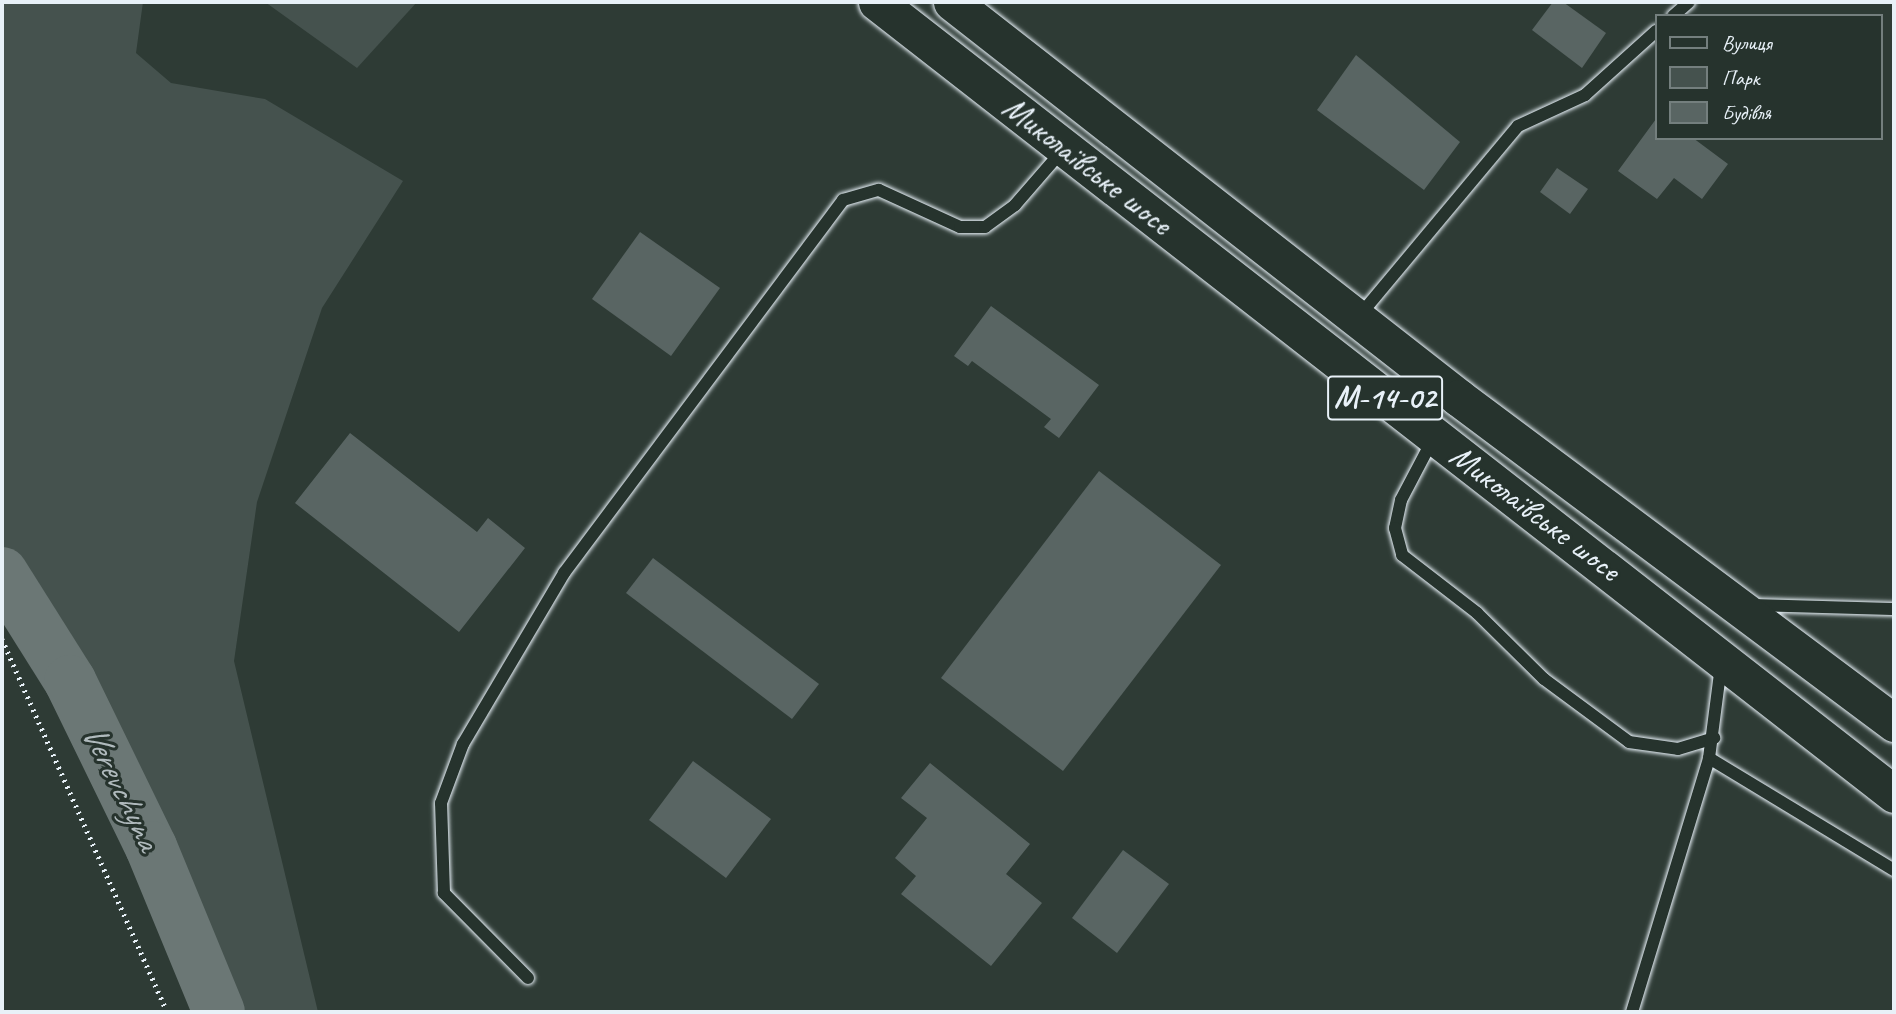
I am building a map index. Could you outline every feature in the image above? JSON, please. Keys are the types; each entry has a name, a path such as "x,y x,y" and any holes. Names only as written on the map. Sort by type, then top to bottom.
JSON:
{"main road":[{"name":"Миколаївське шосе","path":"877,2 1722,657 1894,794"},
{"name":"Миколаївське шосе","path":"952,2 1358,318 1894,723"},
{"path":"1722,657 1729,638 1745,611"}],"lane":[{"path":"1675,14 1689,2"},
{"path":"1358,318 1518,126 1585,95 1654,33"},
{"path":"528,978 444,893 441,803 463,744 564,573 843,200 879,190 960,227 985,227 1015,205 1065,148"},
{"path":"1434,436 1401,500 1395,528 1402,555 1477,613 1544,680 1629,742 1678,749 1714,738"},
{"path":"1745,611 1894,609"},
{"path":"1632,1012 1709,758 1714,738 1722,657"},
{"path":"1709,758 1894,870"}],"path":[{"path":"2,639 166,1012"}],"green space":[{"path":"2,2 143,2 136,53 171,83 265,99 403,181 322,308 257,502 234,661 318,1012 218,1012 188,919 2,592"},
{"path":"265,2 417,2 357,68"}],"building":[{"path":"1553,2 1563,2 1606,33 1582,68 1532,30"},
{"path":"1356,55 1460,142 1424,190 1317,110"},
{"path":"1654,122 1654,140 1696,140 1728,164 1702,199 1674,178 1657,199 1618,171"},
{"path":"1557,168 1588,189 1570,214 1540,192"},
{"path":"640,232 720,288 671,356 592,299"},
{"path":"991,306 1099,385 1059,438 1044,427 1051,419 972,361 968,366 954,356"},
{"path":"350,433 477,532 488,518 525,548 459,632 295,503"},
{"path":"1099,471 1221,565 1063,771 941,678"},
{"path":"653,558 819,684 792,719 626,593"},
{"path":"693,761 771,819 726,878 649,820"},
{"path":"930,763 1030,844 1006,874 1042,903 991,966 901,894 916,876 895,858 927,818 901,798"},
{"path":"1123,850 1169,884 1117,953 1072,918"}],"waterway":[{"name":"Verevchyna","path":"2,573 70,681 151,847 219,1012"}]}
